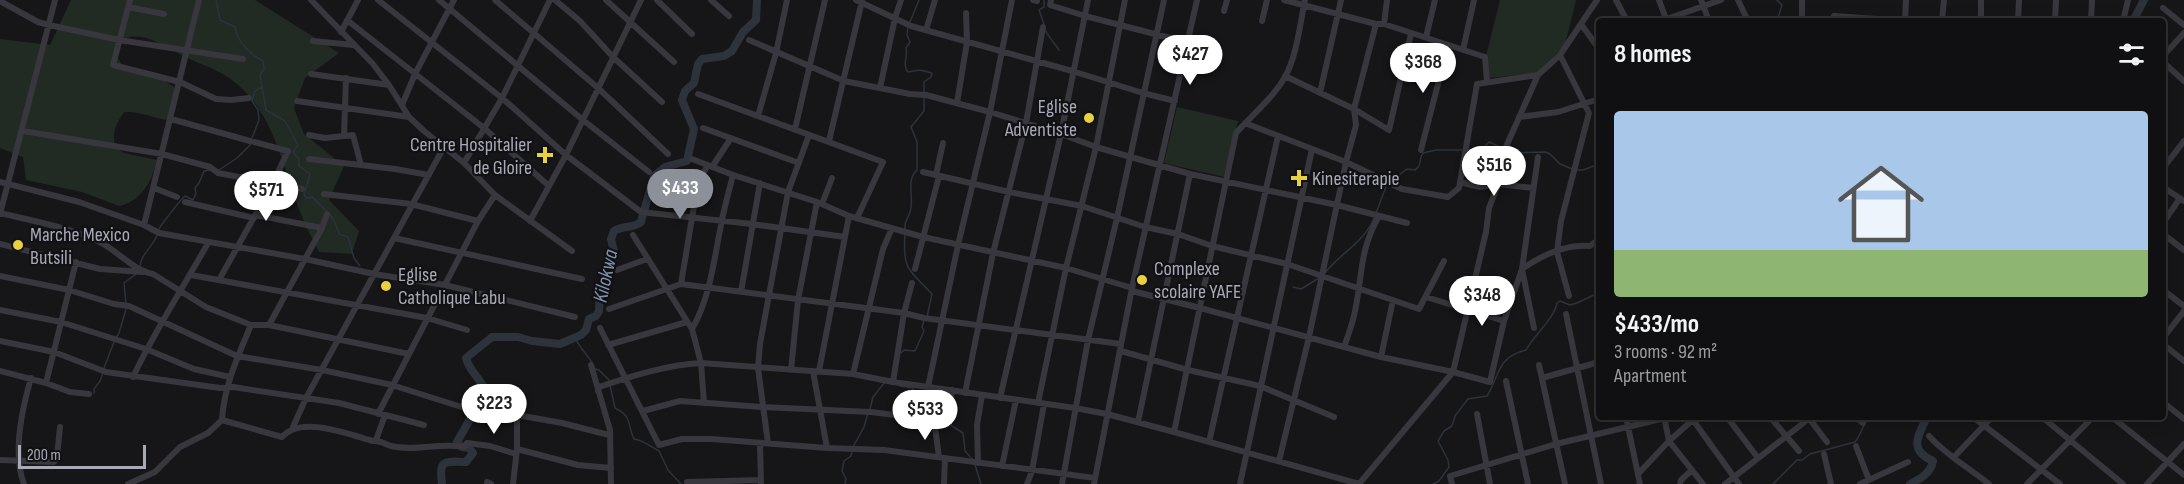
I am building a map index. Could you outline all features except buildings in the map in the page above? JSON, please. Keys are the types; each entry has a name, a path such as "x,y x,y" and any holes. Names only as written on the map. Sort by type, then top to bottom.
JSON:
{"street":[{"path":"55,0 9,185 0,211 69,230 100,242 144,273"},
{"path":"144,225 199,0"},
{"path":"310,0 373,64 409,117 464,163 495,195 572,251"},
{"path":"340,32 358,0"},
{"path":"378,0 502,98 566,155 644,211 845,237"},
{"path":"439,0 649,172"},
{"path":"402,105 415,74 454,0"},
{"path":"495,0 598,88 668,154"},
{"path":"464,163 502,98 550,0"},
{"path":"555,0 580,21 613,57 662,102"},
{"path":"606,0 674,62"},
{"path":"530,221 566,155 642,0"},
{"path":"657,0 693,34"},
{"path":"711,0 729,16"},
{"path":"758,116 776,53 787,0"},
{"path":"795,129 825,0"},
{"path":"880,88 901,0"},
{"path":"926,30 935,0"},
{"path":"928,387 958,245 990,112 1012,0"},
{"path":"1051,0 1050,5 1084,16 1186,42"},
{"path":"1000,398 1030,260 1061,134 1088,0"},
{"path":"1027,484 1032,471 1051,336 1096,147 1125,0"},
{"path":"1062,484 1088,340 1117,219 1164,0"},
{"path":"600,328 659,445 682,439 884,450 1094,481 1145,227 1197,0"},
{"path":"1224,11 1227,0"},
{"path":"1262,21 1267,0"},
{"path":"1284,0 1304,3 1338,15 1384,24 1485,57 1487,82"},
{"path":"1320,93 1341,0"},
{"path":"1384,24 1387,0"},
{"path":"1426,37 1435,0"},
{"path":"1462,50 1474,0"},
{"path":"598,391 599,387 625,377 683,364 701,363 853,374 1107,414 1359,484 1453,372 1486,232 1489,208 1503,172 1505,150 1538,75 1560,55 1597,0"},
{"path":"1616,0 1625,18"},
{"path":"1659,0 1664,18"},
{"path":"1668,18 1702,3 1721,0"},
{"path":"1738,0 1747,18"},
{"path":"1802,0 1802,18"},
{"path":"1905,18 1906,0"},
{"path":"1942,18 1944,0"},
{"path":"1981,18 1982,0"},
{"path":"2018,18 2019,0"},
{"path":"2055,18 2056,0"},
{"path":"2091,18 2092,0"},
{"path":"2123,18 2128,0"},
{"path":"0,1 50,26 119,40 243,59"},
{"path":"829,141 860,1 908,25 1175,101"},
{"path":"1174,432 1236,133 1269,98 1285,76 1304,3"},
{"path":"1702,3 1708,18"},
{"path":"164,14 129,4 113,65 180,82 216,99 249,98"},
{"path":"2163,8 2184,25"},
{"path":"957,103 967,42 966,13"},
{"path":"1834,18 1834,16 1862,18"},
{"path":"347,20 484,128 549,186"},
{"path":"1279,461 1295,400 1356,125 1354,108 1376,24"},
{"path":"1581,24 1596,43"},
{"path":"965,393 993,253 1026,123 1042,27"},
{"path":"2166,53 2184,33"},
{"path":"1285,76 1354,108 1389,130 1411,34"},
{"path":"749,40 844,81 910,94 924,94 1026,123 1159,166 1337,205 1407,223"},
{"path":"313,41 353,45"},
{"path":"1421,150 1448,45"},
{"path":"1560,55 1589,113 1561,221 1557,252 1569,296"},
{"path":"2166,65 2184,81"},
{"path":"311,74 389,86"},
{"path":"1245,123 1346,162 1402,189 1448,197 1459,188 1476,84 1538,75"},
{"path":"344,136 346,78"},
{"path":"698,94 883,162 857,218"},
{"path":"1520,117 1558,112 1596,100"},
{"path":"297,101 409,117"},
{"path":"171,118 288,151 255,217 219,280"},
{"path":"703,128 799,163"},
{"path":"23,131 162,154 210,167 217,172 272,185 302,189"},
{"path":"309,135 325,138 352,135 361,165"},
{"path":"768,443 758,368 788,192 809,135"},
{"path":"1209,441 1278,136"},
{"path":"681,284 698,182 731,138"},
{"path":"915,269 938,175 943,143"},
{"path":"2166,164 2183,144"},
{"path":"293,428 306,398 444,147"},
{"path":"1240,484 1312,149"},
{"path":"692,159 733,175 820,203 849,216 923,237 1066,268 1164,300 1381,357 1490,382 1504,321 1522,269 1538,157"},
{"path":"309,159 395,169 429,176"},
{"path":"923,172 1082,206 1117,219 1178,234 1212,246 1287,264 1419,309 1444,261"},
{"path":"1137,422 1190,174"},
{"path":"692,329 699,317 709,288 733,175"},
{"path":"791,370 798,300 810,232 832,178"},
{"path":"0,182 79,202 158,232 374,274 445,285 574,317"},
{"path":"1460,182 1480,187 1498,184 1533,188"},
{"path":"741,292 760,183"},
{"path":"154,188 177,196"},
{"path":"2166,189 2182,200 2166,219"},
{"path":"324,194 411,204 478,221"},
{"path":"378,414 461,252 495,195"},
{"path":"185,202 322,228"},
{"path":"269,325 322,228 327,214"},
{"path":"1344,347 1355,312 1362,259 1376,215"},
{"path":"827,448 816,371 849,216"},
{"path":"853,374 882,249 892,228"},
{"path":"633,234 692,329 701,363 704,403"},
{"path":"2166,236 2184,250"},
{"path":"394,238 582,279"},
{"path":"1522,269 1540,256 1574,245 1590,246 1596,241"},
{"path":"133,377 146,349 208,243"},
{"path":"0,244 100,269 153,274 206,307 251,325 269,325 408,354"},
{"path":"617,270 647,259"},
{"path":"46,383 76,262"},
{"path":"1522,269 1534,328"},
{"path":"190,275 427,318 467,330"},
{"path":"0,276 69,291 114,304 127,305 237,356 322,370 392,385 477,413"},
{"path":"893,382 904,313 912,283"},
{"path":"609,309 681,284 1088,340 1121,348 1188,370 1260,387 1334,417"},
{"path":"2166,293 2184,308 2166,334"},
{"path":"1426,297 1504,321"},
{"path":"1381,357 1393,300"},
{"path":"0,310 61,322 146,349 194,369 230,377"},
{"path":"1566,314 1601,484"},
{"path":"608,345 687,322"},
{"path":"128,484 156,472 180,447 208,433 222,420 224,398 230,377 251,325"},
{"path":"0,341 54,352 104,371 133,377 227,387 339,403 424,425"},
{"path":"2166,346 2184,361"},
{"path":"1542,378 1596,363"},
{"path":"591,365 610,430 611,484"},
{"path":"1539,365 1565,484"},
{"path":"0,371 31,378 70,392 89,394"},
{"path":"24,484 19,461 21,412 31,378"},
{"path":"1506,381 1528,484"},
{"path":"950,410 952,390"},
{"path":"978,463 976,425 982,395"},
{"path":"1002,466 1016,400"},
{"path":"643,411 680,401 869,412 934,420 942,457 944,484"},
{"path":"2166,404 2184,419"},
{"path":"1477,414 1490,484"},
{"path":"376,440 385,415"},
{"path":"513,484 517,452 517,415 609,435"},
{"path":"222,420 282,436 293,428 318,427 376,440 392,446 429,448 464,447 467,443 478,444 578,465 611,468"},
{"path":"1627,420 1640,484"},
{"path":"1452,484 1450,476 1522,453 1652,420"},
{"path":"1665,420 1669,441 1703,484"},
{"path":"1639,473 1669,441 1694,420"},
{"path":"1696,420 1739,484"},
{"path":"1729,420 1758,458"},
{"path":"1773,420 1799,451"},
{"path":"1725,484 1806,420"},
{"path":"1810,420 1827,442"},
{"path":"1860,420 1863,423"},
{"path":"1977,420 2060,484"},
{"path":"1954,457 1989,420"},
{"path":"2046,420 2123,484"},
{"path":"2027,484 2090,420"},
{"path":"2116,420 2184,475"},
{"path":"0,460 56,461 60,428"},
{"path":"1929,436 1941,450 1954,457 1989,484"},
{"path":"687,482 761,482 760,443"},
{"path":"2147,484 2184,444"},
{"path":"1856,446 1869,480"},
{"path":"1824,454 1831,484"},
{"path":"1860,484 1908,462"},
{"path":"1680,484 1681,480 1692,470"}],"shaded area":[{"path":"71,0 255,0 339,53 305,78 294,108 304,134 344,166 329,200 359,231 352,254 319,252 305,223 275,140 256,104 243,89 226,76 146,38 132,37 117,43 117,57 126,71 163,80 174,87 177,96 168,120 124,112 114,132 115,147 124,153 157,160 149,182 140,195 119,206 82,192 26,180 23,157 0,148 0,39 50,45"},
{"path":"1500,0 1576,0 1565,45 1537,73 1489,78 1486,56"},
{"path":"1177,107 1238,121 1224,177 1164,163"}],"waterway":[{"path":"216,0 220,20 235,27 238,38 245,47 263,61 264,69 260,75 266,110 285,121 298,145 293,152 299,159 299,166 310,174 304,195 307,198 312,197 325,209 332,217 339,234 348,237 354,258 360,266"},
{"name":"Kilokwa","path":"442,484 442,466 448,462 466,462 473,453 469,448 462,447 457,442 486,391 466,358 492,337 518,337 560,344 581,335 586,330 589,319 596,316 599,311 600,290 610,273 614,252 611,239 614,231 635,226 641,222 654,176 665,167 687,161 694,129 682,100 685,91 694,83 698,64 702,59 724,56 732,51 743,32 756,20 757,0"},
{"path":"910,22 919,0"},
{"path":"1044,0 1044,7 1039,10 1044,24"},
{"path":"1777,0 1782,5 1778,18"},
{"path":"2135,18 2144,0"},
{"path":"908,27 907,35 910,42 906,48 906,70 932,73 931,77 924,82 924,93"},
{"path":"1045,29 1059,50"},
{"path":"252,138 259,120 258,110 252,101 255,91 262,87"},
{"path":"905,229 911,207 913,174 917,170 917,142 911,127 924,111 924,97"},
{"path":"1467,150 1480,151 1489,142 1502,148"},
{"path":"219,170 237,158 252,143"},
{"path":"1391,181 1407,169 1415,170 1420,164 1423,153 1436,150 1462,150"},
{"path":"1508,153 1545,152 1560,164 1572,169"},
{"path":"1577,170 1596,167"},
{"path":"158,231 185,196 193,200 196,193 195,188 204,171 210,170"},
{"path":"1376,213 1387,184"},
{"path":"1325,273 1358,241 1370,227 1374,218"},
{"path":"905,234 906,263 932,294 927,317"},
{"path":"140,267 142,259 157,235"},
{"path":"126,304 124,283 136,274"},
{"path":"1293,287 1301,289 1319,278"},
{"path":"1433,484 1439,481 1449,467 1448,460 1438,441 1444,431 1452,426 1455,416 1468,399 1487,396 1500,367 1509,357 1526,350 1552,315 1557,303 1560,301 1570,305 1596,292"},
{"path":"116,338 126,309"},
{"path":"901,353 904,350 915,351 924,331 922,327 924,321"},
{"path":"575,337 595,369 609,380"},
{"path":"104,368 114,342"},
{"path":"94,393 103,373"},
{"path":"870,409 873,397 885,382"},
{"path":"610,385 615,408 626,416 634,439 659,451 668,470 681,484"},
{"path":"900,386 912,388 924,403 940,410 952,426 963,433 965,451 973,460"},
{"path":"853,447 864,427 868,413"},
{"path":"1773,484 1797,460 1802,460 1810,454 1855,442 1867,420"},
{"path":"1910,484 1921,478 1933,461 1920,452 1917,442 1926,420"},
{"path":"845,484 846,479 842,471 844,461 851,456 852,452"},
{"path":"975,465 981,484"}],"place":[{"name":"Eglise Adventiste","path":"1089,118"},
{"name":"Centre Hospitalier de Gloire","path":"545,155"},
{"name":"Kinesiterapie","path":"1299,178"},
{"name":"Marche Mexico Butsili","path":"18,245"},
{"name":"Complexe scolaire YAFE","path":"1142,280"},
{"name":"Eglise Catholique Labu","path":"386,286"}]}
